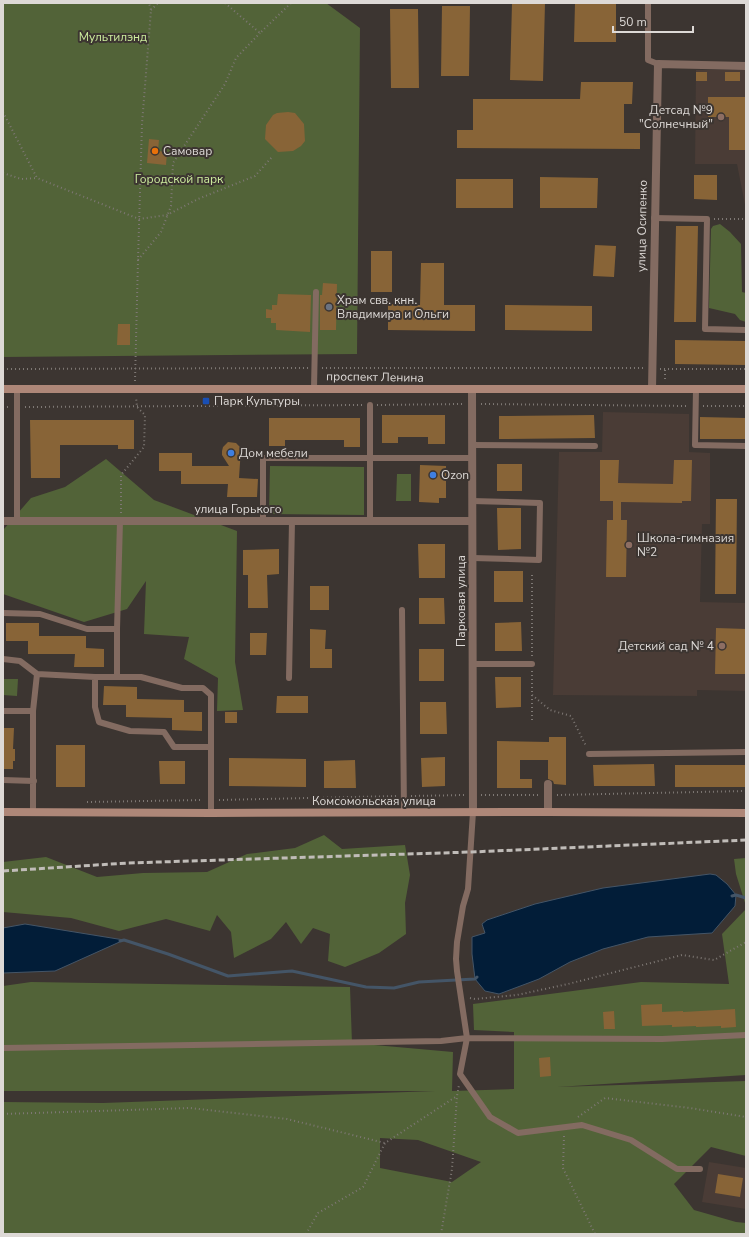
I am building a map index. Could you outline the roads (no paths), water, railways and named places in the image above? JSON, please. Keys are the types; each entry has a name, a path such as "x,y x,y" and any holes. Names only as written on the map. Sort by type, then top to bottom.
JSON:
{"main road":[{"name":"проспект Ленина","path":"3,389 746,389"},
{"name":"Комсомольская улица","path":"3,812 746,813"}],"street":[{"path":"658,64 746,66"},
{"name":"улица Осипенко","path":"652,389 658,64"},
{"name":"Парковая улица","path":"472,389 473,812"},
{"name":"улица Горького","path":"3,521 472,521"},
{"path":"548,784 548,812"}],"lane":[{"path":"648,3 648,60 658,64"},
{"path":"654,218 707,219 705,329 746,330"},
{"path":"314,388 316,292"},
{"path":"16,521 17,389"},
{"path":"696,389 695,445 746,446"},
{"path":"370,405 370,521"},
{"path":"472,445 595,446"},
{"path":"263,521 263,458 472,458"},
{"path":"472,501 540,503 539,560 473,558"},
{"path":"117,677 120,521"},
{"path":"289,678 292,521"},
{"path":"402,610 404,812"},
{"path":"3,613 40,614 87,629 117,629"},
{"path":"3,659 20,661 37,674 95,677 141,677 182,688 203,688 212,696 211,813"},
{"path":"473,664 532,664"},
{"path":"33,812 34,711 37,674"},
{"path":"95,677 95,707 99,722 130,731 164,732 174,747 211,747"},
{"path":"3,711 34,711"},
{"path":"589,754 746,752"},
{"path":"3,780 34,780"},
{"path":"473,812 468,889 463,906 457,942 458,982 467,1038 460,1074 490,1117 518,1132 582,1125 630,1140 677,1169 700,1169"},
{"path":"3,1048 441,1041 467,1038 662,1039 746,1035"}],"water":[{"path":"710,874 716,875 727,884 736,895 735,906 712,933 648,937 603,949 570,962 539,979 499,994 485,991 475,979 472,954 472,937 485,933 482,924 487,920 535,904 603,888"},
{"path":"25,924 124,940 55,971 3,973 3,928"}],"waterway":[{"path":"732,896 736,895 746,898"},
{"path":"120,941 124,940 168,954 228,976 292,971 366,987 394,988 419,982 475,979 477,977"}],"railway":[{"path":"3,871 128,863 471,852 746,840"}],"place":[{"name":"Детсад №9 \"Солнечный\"","path":"721,117"},
{"name":"Самовар","path":"155,151"},
{"name":"Храм свв. кнн. Владимира и Ольги","path":"329,307"},
{"name":"Парк Культуры","path":"206,401"},
{"name":"Дом мебели","path":"231,453"},
{"name":"Ozon","path":"433,475"},
{"name":"Школа-гимназия №2","path":"629,545"},
{"name":"Детский сад № 4","path":"722,646"}],"park label":[{"name":"Мультилэнд","path":"113,37"},
{"name":"Городской парк","path":"179,179"}]}
